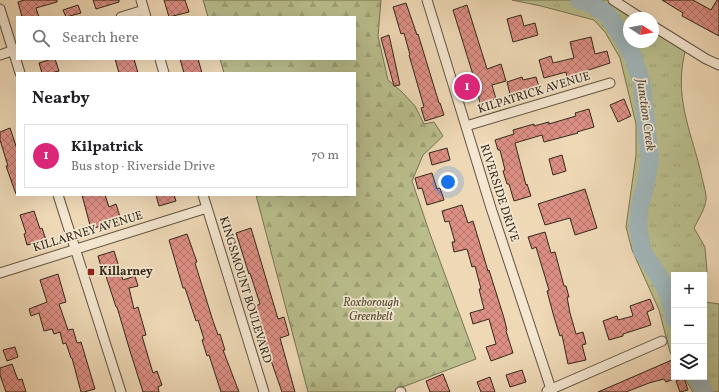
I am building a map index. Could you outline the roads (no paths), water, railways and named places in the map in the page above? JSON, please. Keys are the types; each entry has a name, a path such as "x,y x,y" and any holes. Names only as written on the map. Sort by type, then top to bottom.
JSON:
{"street":[{"path":"129,16 145,14 141,0"},
{"name":"RIVERSIDE DRIVE","path":"427,0 549,391"},
{"path":"613,0 632,12"},
{"path":"0,8 15,50 0,55"},
{"path":"659,30 699,55 719,65"},
{"path":"17,60 20,72"},
{"path":"160,60 164,72"},
{"name":"KILPATRICK AVENUE","path":"466,126 610,83"},
{"path":"58,196 121,392"},
{"name":"KINGSMOUNT BOULEVARD","path":"203,196 264,392"},
{"name":"KILLARNEY AVENUE","path":"0,272 207,208"},
{"path":"549,391 662,341"}],"waterway":[{"name":"Junction Creek","path":"579,0 591,4 607,14 633,57 642,84 650,159 645,188 640,205 638,225 642,251 660,278 669,296 672,308"},
{"name":"Junction Creek","path":"698,380 704,392"}],"place":[{"name":"Kilpatrick","path":"467,87"},
{"name":"Killarney","path":"91,272"}],"park label":[{"name":"Roxborough Greenbelt","path":"371,310"}]}
